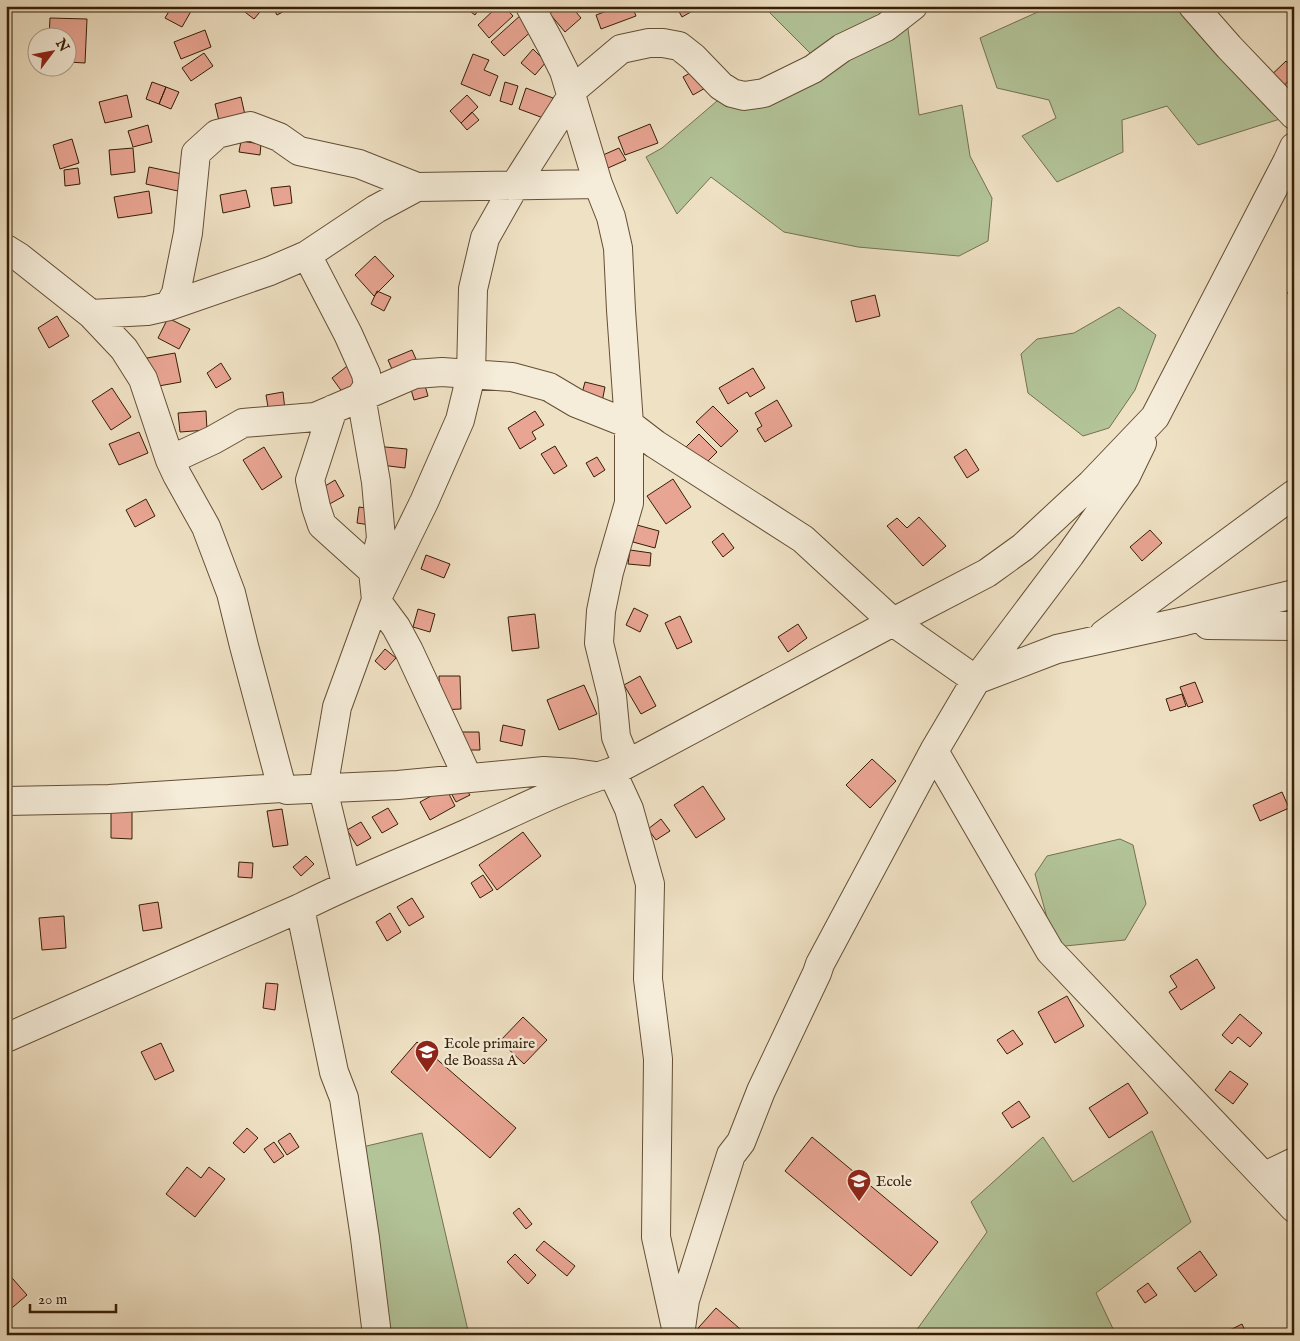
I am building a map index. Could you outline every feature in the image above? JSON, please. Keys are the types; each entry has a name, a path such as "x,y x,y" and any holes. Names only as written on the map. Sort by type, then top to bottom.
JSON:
{"street":[{"path":"530,6 564,71 598,184 611,217 618,248 620,310 629,424 629,503 602,603 599,643 612,696 616,737 612,771 629,809 650,884 648,979 658,1059 656,1237 678,1335"},
{"path":"346,884 323,788 337,707 376,600 424,502 460,420 471,375 474,289 485,238 570,94 621,49 649,43 679,46 693,57 721,86 732,93 744,96 764,93 812,69 842,48 886,26 912,6"},
{"path":"1193,6 1294,115"},
{"path":"169,306 176,293 188,233 196,153 217,134 250,126 279,138 299,151 359,164 417,186 598,184"},
{"path":"678,1335 685,1300 731,1156 741,1142 761,1091 820,964 934,751 976,680 1070,555 1126,476 1155,417 1290,169"},
{"path":"91,314 147,311 169,306 270,271 307,255 376,209 417,186"},
{"path":"6,249 19,257 91,314 124,349 143,380 170,460 206,528 231,593 282,788"},
{"path":"307,255 348,334 366,374 368,386 361,396 376,482 380,528 380,538 373,571 376,600 396,627 409,651 468,778"},
{"path":"170,460 213,440 243,423 315,417 415,374 442,372 512,377 549,387 576,403 629,424 655,444 803,539 893,622 976,680"},
{"path":"334,409 310,480 316,506 322,525 373,571"},
{"path":"6,1038 300,908 346,884 612,771 987,573 1023,547 1091,484 1155,417"},
{"path":"1097,640 1294,494"},
{"path":"976,680 1057,648 1165,625 1294,594"},
{"path":"1165,625 1294,626"},
{"path":"934,751 1050,951 1294,1208"},
{"path":"6,801 109,799 282,788 287,790 398,785 544,771 574,773 612,771"},
{"path":"300,908 334,1072 344,1098 377,1335"},
{"path":"1265,1176 1294,1162"}],"green space":[{"path":"766,6 925,6 906,13 919,115 962,105 970,156 992,198 988,241 959,256 858,247 784,232 711,177 677,214 646,157 662,148 717,101 786,83 817,60 766,9"},
{"path":"1051,6 1176,6 1238,65 1280,119 1198,145 1167,106 1122,120 1123,152 1057,182 1022,136 1056,118 1049,100 997,88 980,38"},
{"path":"1119,307 1156,335 1135,390 1109,428 1083,436 1028,393 1021,354 1037,339 1074,333"},
{"path":"1120,839 1133,845 1146,904 1125,940 1055,947 1035,874 1047,856"},
{"path":"1152,1131 1191,1222 1096,1293 1116,1335 913,1335 987,1232 971,1202 1043,1137 1073,1182"},
{"path":"422,1133 469,1335 368,1335 341,1152"}],"building":[{"path":"28,6 42,6 32,12"},
{"path":"172,6 194,6 182,27 165,18"},
{"path":"237,6 265,6 254,19"},
{"path":"272,6 289,6 290,8 277,15"},
{"path":"463,6 481,6 475,15"},
{"path":"498,6 504,6 513,16 489,38 478,25"},
{"path":"558,6 571,6 581,18 565,32 550,14"},
{"path":"620,6 632,6 636,16 601,29 596,15"},
{"path":"676,6 694,6 696,9 682,17"},
{"path":"522,14 535,28 504,56 491,42"},
{"path":"50,18 87,19 85,63 78,63 78,28 50,28"},
{"path":"205,30 211,47 181,59 174,42"},
{"path":"533,49 546,62 535,75 521,63"},
{"path":"204,53 213,66 191,81 182,68"},
{"path":"473,54 489,60 484,70 498,76 490,96 461,84"},
{"path":"1286,61 1294,69 1294,76 1275,94 1264,82"},
{"path":"697,69 707,87 693,95 683,77"},
{"path":"152,82 166,87 159,104 146,99"},
{"path":"505,82 518,86 512,105 500,101"},
{"path":"6,84 10,84 11,97 6,97"},
{"path":"166,87 179,92 171,109 159,104"},
{"path":"526,88 553,98 546,119 519,109"},
{"path":"127,95 132,117 105,123 99,102"},
{"path":"467,95 478,107 461,123 450,111"},
{"path":"241,97 245,115 219,121 215,104"},
{"path":"472,112 479,120 467,130 461,123"},
{"path":"650,124 658,143 625,155 618,137"},
{"path":"148,125 152,142 133,147 128,131"},
{"path":"72,139 79,163 60,169 53,145"},
{"path":"241,141 261,144 260,155 239,152"},
{"path":"133,148 135,172 111,175 109,150"},
{"path":"619,148 626,160 608,168 603,155"},
{"path":"149,167 182,174 178,191 146,184"},
{"path":"78,168 80,184 65,186 64,170"},
{"path":"290,186 292,203 274,206 271,188"},
{"path":"246,190 250,207 223,213 220,195"},
{"path":"149,191 152,213 118,218 114,197"},
{"path":"375,256 394,276 374,296 355,275"},
{"path":"1294,285 1294,298 1287,293"},
{"path":"377,291 391,297 384,311 371,304"},
{"path":"875,295 880,316 856,322 851,301"},
{"path":"57,316 69,336 49,348 38,328"},
{"path":"168,318 190,329 179,349 158,338"},
{"path":"412,350 419,366 395,376 388,360"},
{"path":"175,353 181,382 153,387 147,358"},
{"path":"221,363 231,379 216,388 207,373"},
{"path":"351,363 362,377 343,393 332,378"},
{"path":"753,368 765,388 750,397 747,392 728,404 719,388"},
{"path":"422,375 428,396 414,400 408,379"},
{"path":"585,382 605,387 602,402 581,397"},
{"path":"112,388 131,417 111,430 92,401"},
{"path":"283,392 285,410 269,413 266,395"},
{"path":"777,400 792,426 765,442 757,429 762,426 755,413"},
{"path":"713,406 738,431 721,447 696,422"},
{"path":"206,411 207,430 180,432 178,413"},
{"path":"535,411 544,425 532,432 536,439 520,449 508,428"},
{"path":"139,432 148,453 119,465 109,444"},
{"path":"699,434 717,452 700,469 682,451"},
{"path":"375,446 407,449 405,468 373,464"},
{"path":"555,446 567,466 554,474 541,454"},
{"path":"264,447 282,477 262,490 243,460"},
{"path":"966,449 979,470 967,478 954,457"},
{"path":"597,457 605,470 594,477 586,463"},
{"path":"673,479 691,507 666,524 647,496"},
{"path":"335,480 344,496 326,506 317,491"},
{"path":"146,499 155,516 135,527 126,510"},
{"path":"359,507 372,509 370,525 357,523"},
{"path":"919,517 946,546 923,566 887,526 897,518 907,528"},
{"path":"637,525 659,531 655,548 633,542"},
{"path":"1150,530 1162,543 1142,561 1130,547"},
{"path":"723,533 734,548 723,557 712,542"},
{"path":"630,550 651,553 650,566 628,564"},
{"path":"426,555 450,564 444,578 421,569"},
{"path":"634,608 648,615 640,632 626,625"},
{"path":"418,609 435,614 430,632 413,627"},
{"path":"535,614 539,648 512,651 508,617"},
{"path":"680,616 692,642 677,649 665,623"},
{"path":"798,624 807,638 788,652 778,637"},
{"path":"385,649 396,658 385,670 375,661"},
{"path":"439,676 460,676 461,709 440,710"},
{"path":"640,676 656,706 641,714 624,685"},
{"path":"1195,682 1203,702 1188,707 1180,687"},
{"path":"584,685 597,714 559,730 547,700"},
{"path":"1182,694 1186,706 1170,711 1166,699"},
{"path":"503,725 525,730 522,746 500,741"},
{"path":"455,732 479,732 480,750 455,750"},
{"path":"872,759 896,781 870,808 846,785"},
{"path":"464,786 470,795 456,802 451,793"},
{"path":"703,786 725,819 696,838 674,805"},
{"path":"446,788 455,806 430,820 420,802"},
{"path":"1282,792 1289,808 1260,821 1253,805"},
{"path":"388,808 398,824 382,833 372,817"},
{"path":"282,809 288,845 273,847 267,811"},
{"path":"111,811 132,811 132,839 111,838"},
{"path":"661,819 670,831 656,840 648,829"},
{"path":"361,822 371,838 357,846 347,830"},
{"path":"523,832 541,856 497,890 479,865"},
{"path":"306,856 314,864 301,876 293,867"},
{"path":"239,862 253,863 252,878 238,877"},
{"path":"483,875 493,890 480,898 471,883"},
{"path":"412,898 424,917 409,926 397,907"},
{"path":"158,902 162,928 143,931 139,905"},
{"path":"390,913 401,932 387,941 376,922"},
{"path":"64,916 66,948 42,950 39,918"},
{"path":"1197,959 1215,988 1181,1010 1169,992 1177,987 1170,976"},
{"path":"266,983 278,984 275,1010 263,1008"},
{"path":"1067,996 1084,1026 1055,1043 1038,1012"},
{"path":"1240,1014 1262,1033 1250,1047 1238,1037 1232,1044 1222,1035"},
{"path":"523,1017 547,1040 524,1064 500,1041"},
{"path":"1013,1030 1023,1044 1007,1054 997,1040"},
{"path":"417,1042 516,1128 490,1158 391,1072"},
{"path":"161,1043 174,1071 155,1080 141,1052"},
{"path":"1230,1071 1248,1084 1233,1104 1215,1090"},
{"path":"1128,1083 1148,1113 1109,1138 1089,1108"},
{"path":"1019,1101 1030,1117 1012,1128 1002,1113"},
{"path":"247,1128 258,1138 244,1153 233,1143"},
{"path":"290,1133 299,1147 287,1155 278,1141"},
{"path":"812,1137 938,1242 911,1276 785,1171"},
{"path":"274,1142 284,1156 274,1163 264,1149"},
{"path":"187,1167 201,1178 209,1167 225,1179 195,1217 166,1194"},
{"path":"519,1208 532,1224 526,1229 513,1213"},
{"path":"544,1241 575,1266 567,1276 536,1250"},
{"path":"1200,1251 1217,1275 1195,1292 1177,1268"},
{"path":"515,1254 536,1275 528,1284 507,1262"},
{"path":"6,1271 27,1295 6,1313"},
{"path":"1148,1283 1157,1295 1145,1303 1137,1291"},
{"path":"716,1308 747,1335 692,1335"},
{"path":"1242,1324 1247,1335 1220,1335"}],"place":[{"name":"Ecole primaire de Boassa A","path":"427,1073"},
{"name":"Ecole","path":"859,1202"}]}
